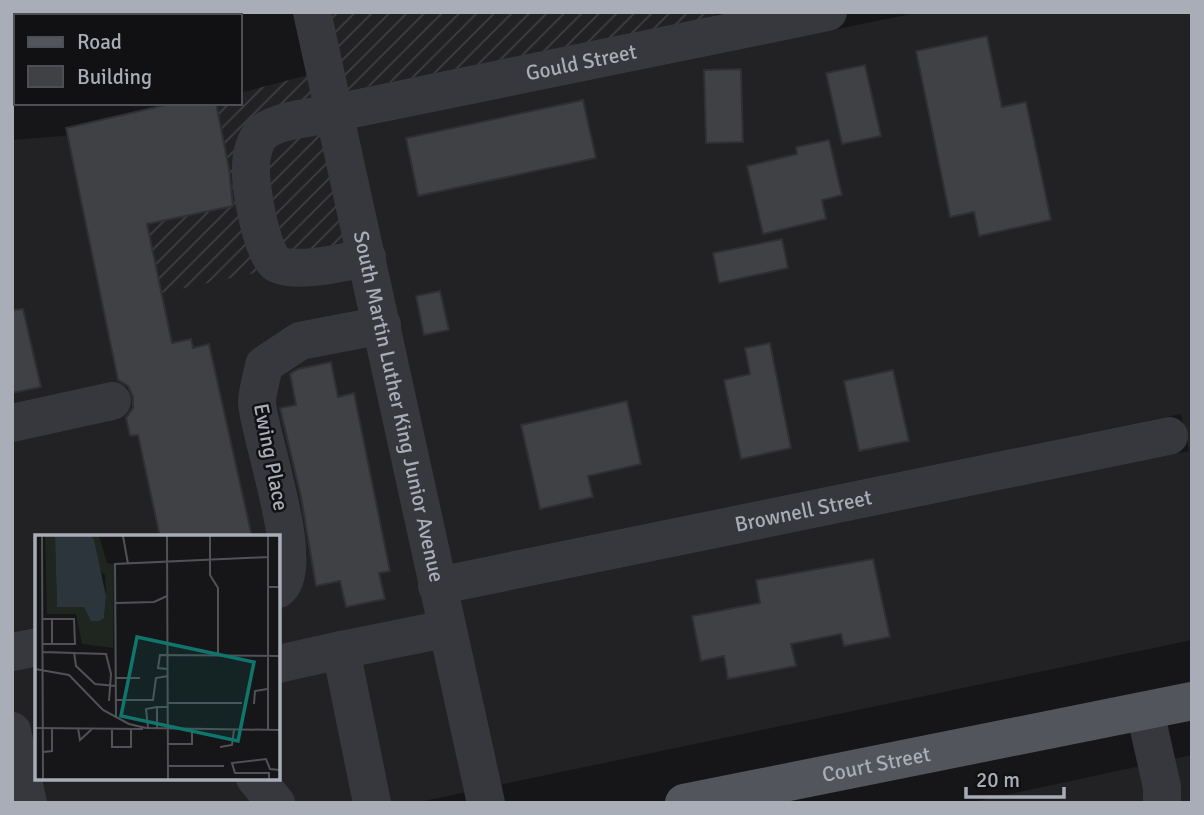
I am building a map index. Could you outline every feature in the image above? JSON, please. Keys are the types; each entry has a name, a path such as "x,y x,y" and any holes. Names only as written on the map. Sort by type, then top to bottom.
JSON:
{"main road":[{"name":"Court Street","path":"684,803 788,792 1192,701"}],"street":[{"name":"South Martin Luther King Junior Avenue","path":"312,12 382,325 445,629 486,803"},
{"name":"Gould Street","path":"367,257 293,268 278,265 270,258 264,245 250,169 253,148 260,135 272,127 334,113 828,12"},
{"name":"Ewing Place","path":"280,588 284,585 290,558 257,401 264,365 300,341 382,325"},
{"path":"12,423 112,401"},
{"name":"Brownell Street","path":"437,586 1169,436"},
{"path":"280,664 445,629"},
{"path":"12,652 35,647"},
{"path":"341,650 372,803"},
{"path":"1145,711 1162,787 1162,803"},
{"path":"12,730 28,803"},
{"path":"257,780 276,803"}],"shaded area":[{"path":"329,12 715,12 716,16 346,91"},
{"path":"920,12 1192,12 1192,640 499,785 458,601 1189,451 1181,414 450,564 356,128"},
{"path":"308,75 348,253 106,305 200,105 242,105 242,92"},
{"path":"86,134 348,253 361,309 291,325 247,361 269,535 35,535 35,627 12,632 12,140"},
{"path":"369,346 466,792 415,803 12,803 12,671 35,666 35,780 280,780 280,610 300,591 307,554 275,402 279,378 307,359"},
{"path":"1192,755 1192,803 968,803"}],"building":[{"path":"987,36 1002,107 1026,102 1051,220 979,236 974,212 950,217 916,51"},
{"path":"865,65 881,136 842,144 826,73"},
{"path":"741,69 743,142 706,143 704,70"},
{"path":"583,100 596,158 418,196 406,138"},
{"path":"165,105 216,105 233,206 147,224 172,343 191,339 193,348 209,344 252,535 160,535 138,435 130,436 126,418 133,408 133,397 128,386 118,380 66,128"},
{"path":"829,140 842,195 822,200 826,219 763,234 747,166 797,154 796,147"},
{"path":"782,239 788,268 719,283 713,253"},
{"path":"440,291 449,330 424,335 416,296"},
{"path":"23,309 41,387 12,393 12,310"},
{"path":"770,343 791,448 741,459 724,380 750,374 745,348"},
{"path":"331,362 338,397 354,393 390,571 379,573 385,599 346,607 340,581 316,586 301,497 280,408 296,405 290,374 298,369"},
{"path":"893,370 909,441 859,451 844,381"},
{"path":"627,401 641,464 588,476 593,497 540,509 521,425"},
{"path":"873,559 890,637 844,646 841,634 791,644 796,666 728,679 724,656 701,661 692,616 760,603 756,580"}]}
